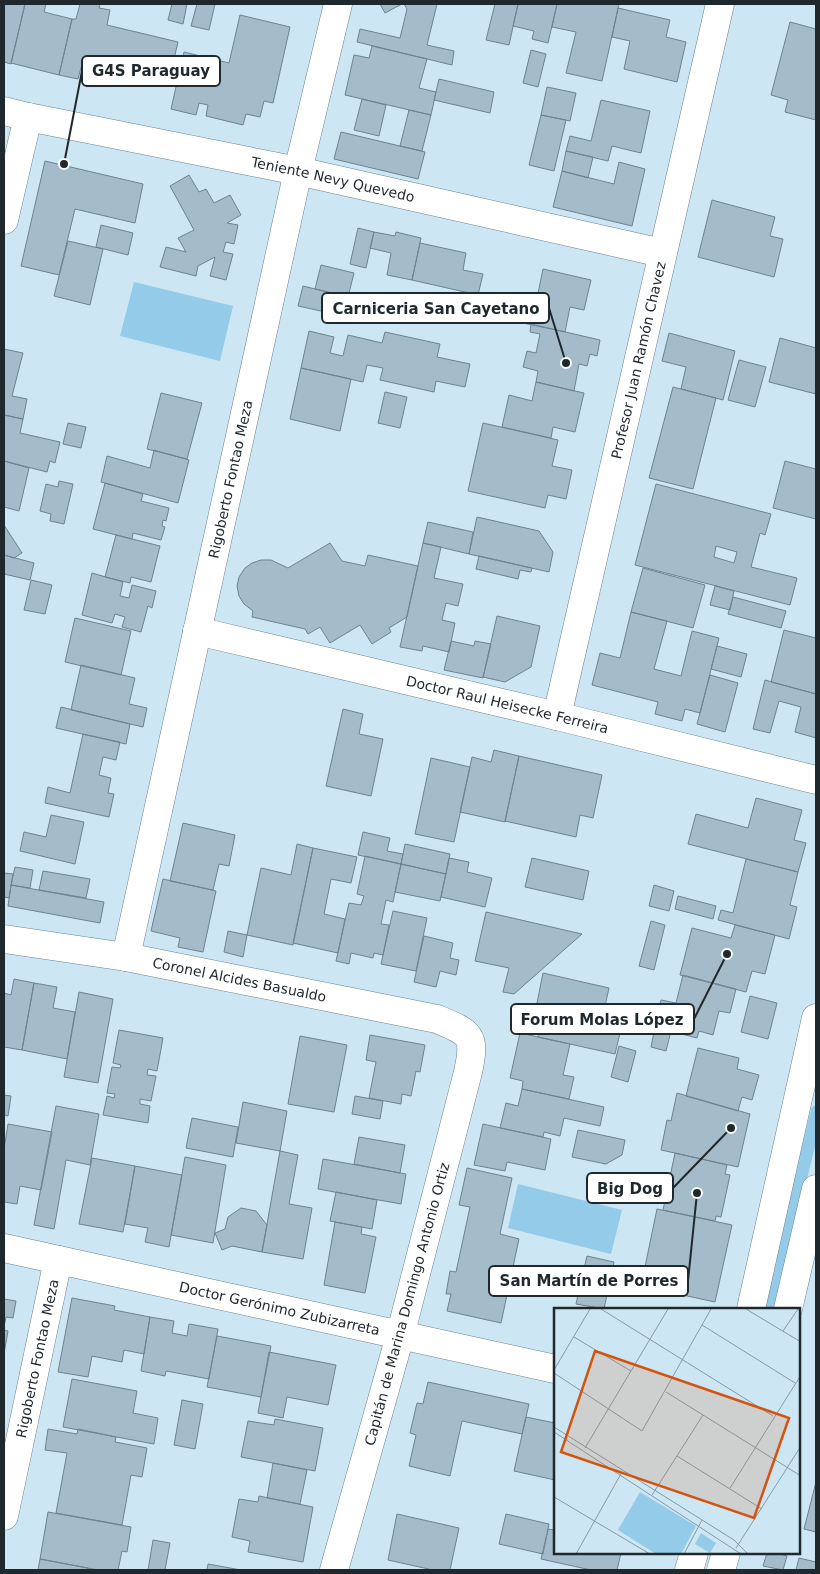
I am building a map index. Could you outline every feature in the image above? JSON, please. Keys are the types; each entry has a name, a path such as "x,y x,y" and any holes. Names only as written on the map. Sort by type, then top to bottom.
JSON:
{"street":[{"name":"Rigoberto Fontao Meza","path":"126,957 298,171 338,4"},
{"name":"Profesor Juan Ramón Chavez","path":"557,716 720,4"},
{"name":"Teniente Nevy Quevedo","path":"16,114 298,171 662,253"},
{"path":"4,220 16,114"},
{"name":"Doctor Raul Heisecke Ferreira","path":"197,631 557,716 816,780"},
{"name":"Coronel Alcides Basualdo","path":"4,939 126,957 437,1018 458,1027 469,1036"},
{"path":"751,1308 810,1075 816,1018"},
{"name":"Capitán de Marina Domingo Antonio Ortiz","path":"334,1570 400,1336 471,1057 473,1049 469,1036"},
{"path":"788,1308 816,1188"},
{"name":"Doctor Gerónimo Zubizarreta","path":"4,1248 554,1369"},
{"name":"Rigoberto Fontao Meza","path":"4,1516 58,1260"},
{"path":"689,1570 694,1554"}],"shaded area":[{"path":"134,282 233,306 220,361 120,336"},
{"path":"813,1106 816,1106 816,1142 776,1308 763,1308"},
{"path":"518,1184 622,1210 611,1254 508,1228"}],"building":[{"path":"4,4 25,4 11,64 4,62"},
{"path":"25,4 46,4 44,12 72,19 59,75 11,63"},
{"path":"80,4 100,4 99,8 110,10 107,25 178,42 168,84 82,64 78,79 59,75 72,19 76,19"},
{"path":"172,4 187,4 183,24 168,20"},
{"path":"197,4 215,4 209,30 191,26"},
{"path":"380,4 402,4 385,13"},
{"path":"404,4 437,4 427,45 454,51 452,65 357,42 360,29 400,38 407,9"},
{"path":"495,4 518,4 509,45 486,40"},
{"path":"518,4 557,4 548,43 532,39 534,31 513,26"},
{"path":"557,4 619,4 602,81 566,73 576,32 552,27"},
{"path":"618,8 670,20 666,37 686,42 677,82 624,69 630,41 612,37"},
{"path":"240,15 290,27 273,103 264,101 260,117 246,114 243,125 206,116 208,105 199,103 196,115 171,109 184,52 229,63"},
{"path":"790,22 816,29 816,120 785,112 788,100 771,95"},
{"path":"372,46 427,59 419,88 436,92 431,115 345,95 354,55 369,58"},
{"path":"531,50 546,54 538,87 523,83"},
{"path":"439,79 494,92 490,113 434,100"},
{"path":"547,87 576,93 570,121 541,115"},
{"path":"362,99 386,105 379,136 354,130"},
{"path":"601,100 650,111 641,153 612,146 608,161 566,151 570,136 591,141"},
{"path":"409,110 431,115 422,151 400,146"},
{"path":"541,115 566,120 554,171 529,165"},
{"path":"341,132 425,152 418,179 334,159"},
{"path":"566,151 593,157 588,178 562,171"},
{"path":"45,161 143,184 135,223 75,209 59,275 21,266"},
{"path":"619,162 645,169 632,226 553,207 562,171 614,184"},
{"path":"189,175 199,192 206,189 214,203 230,195 241,215 227,223 238,225 234,244 226,242 223,252 233,254 226,280 210,276 215,257 198,266 196,276 160,267 166,247 186,252 178,238 194,230 170,186"},
{"path":"712,200 775,217 770,236 783,239 774,277 698,257"},
{"path":"101,225 133,233 128,255 96,247"},
{"path":"358,228 374,232 366,268 350,264"},
{"path":"374,232 395,236 396,232 421,238 412,280 387,275 391,253 370,248"},
{"path":"68,241 103,249 90,305 54,296"},
{"path":"420,243 466,253 463,270 483,274 478,295 412,280"},
{"path":"321,265 354,273 348,297 315,289"},
{"path":"543,269 591,280 584,310 570,307 565,332 514,321 519,299 536,303"},
{"path":"303,286 348,297 344,316 298,306"},
{"path":"531,324 600,340 597,356 590,354 587,366 579,364 574,391 536,382 538,371 523,367 527,351 536,353 540,334 530,332"},
{"path":"309,331 334,337 330,353 343,356 348,335 382,343 385,332 440,344 437,357 470,364 465,387 436,381 434,392 380,380 383,368 367,365 363,382 301,368"},
{"path":"669,333 735,351 723,400 681,389 686,367 662,361"},
{"path":"780,338 816,348 816,394 769,382"},
{"path":"4,349 23,353 12,396 27,399 23,419 4,415"},
{"path":"739,360 766,367 755,407 728,400"},
{"path":"301,368 351,379 340,431 290,419"},
{"path":"536,382 584,393 575,432 553,427 551,438 502,427 509,395 532,401"},
{"path":"673,387 716,398 693,489 649,478"},
{"path":"385,392 407,397 400,428 378,423"},
{"path":"161,393 202,403 187,459 147,449"},
{"path":"4,415 23,419 20,433 60,442 55,463 50,461 47,472 4,461"},
{"path":"68,423 86,427 81,448 63,444"},
{"path":"483,423 558,440 552,466 572,470 566,499 548,495 545,508 468,491"},
{"path":"154,450 189,460 178,503 101,482 107,456 150,468"},
{"path":"4,461 29,468 19,511 4,507"},
{"path":"785,461 816,469 816,519 773,508"},
{"path":"59,481 73,484 64,524 50,521 51,514 40,511 46,484 58,487"},
{"path":"105,483 143,494 141,501 169,508 166,521 163,520 162,526 165,527 161,540 133,533 132,539 93,529"},
{"path":"656,484 771,514 765,535 760,533 751,567 797,578 790,605 635,565","holes":["716,546 737,552 734,563 714,557"]},
{"path":"477,517 539,531 553,552 549,572 469,554"},
{"path":"428,522 473,532 469,554 423,543"},
{"path":"4,525 22,553 14,558 4,555"},
{"path":"116,535 160,546 151,582 131,577 130,583 105,577"},
{"path":"330,543 342,561 365,566 368,555 418,566 407,617 389,628 391,632 372,644 360,625 330,643 320,627 308,634 305,629 252,617 253,611 244,604 239,596 237,586 239,577 245,568 252,563 261,560 271,560 288,568"},
{"path":"423,543 441,547 434,578 463,584 458,606 446,603 442,620 455,623 449,652 423,646 422,651 400,647"},
{"path":"4,555 34,563 30,580 4,574"},
{"path":"479,556 532,568 531,572 520,570 518,579 476,569"},
{"path":"643,568 705,585 693,628 631,612"},
{"path":"92,573 123,582 120,596 129,598 132,585 156,591 152,608 148,606 141,632 122,627 125,617 115,614 112,623 82,615"},
{"path":"31,580 52,585 45,614 24,610"},
{"path":"715,586 734,591 730,610 710,605"},
{"path":"733,597 786,611 781,628 728,614"},
{"path":"631,612 667,621 654,669 681,676 692,631 719,638 700,713 685,709 682,721 655,714 658,702 592,685 600,653 620,658"},
{"path":"497,616 540,626 531,667 505,682 483,677"},
{"path":"75,618 131,631 121,675 65,662"},
{"path":"784,630 816,638 816,694 771,682"},
{"path":"451,641 474,646 475,641 491,644 483,678 444,670"},
{"path":"717,646 747,654 741,677 711,669"},
{"path":"81,665 135,678 129,704 147,708 143,727 71,710"},
{"path":"710,675 738,683 725,732 697,724"},
{"path":"765,680 816,694 816,738 795,732 801,707 779,701 770,733 753,729"},
{"path":"61,707 130,724 126,744 56,728"},
{"path":"343,709 363,714 359,734 383,739 371,796 326,786"},
{"path":"83,734 120,742 116,760 103,757 99,775 111,778 108,793 114,794 109,817 45,803 48,787 70,793"},
{"path":"494,750 519,756 505,822 460,812 472,757 491,762"},
{"path":"519,756 602,775 593,818 580,815 576,837 505,821"},
{"path":"431,758 470,767 454,842 415,834"},
{"path":"756,798 802,810 794,840 806,843 798,872 688,844 696,814 748,828"},
{"path":"51,815 84,822 75,864 20,851 24,832 46,837"},
{"path":"183,823 235,835 229,866 219,864 213,890 170,881"},
{"path":"363,832 390,838 387,851 403,854 401,864 358,855"},
{"path":"297,844 313,848 293,945 247,935 261,868 291,875"},
{"path":"405,844 450,854 446,874 401,864"},
{"path":"313,848 357,857 351,883 331,879 324,914 345,919 338,953 293,943"},
{"path":"365,856 401,864 393,902 386,900 381,924 389,925 383,955 374,953 373,958 351,953 349,964 336,961 349,903 361,905 364,896 357,894"},
{"path":"449,858 469,862 467,872 492,878 485,907 441,897"},
{"path":"532,858 589,871 583,900 525,887"},
{"path":"746,859 798,872 790,905 797,907 789,939 718,920 721,910 733,913"},
{"path":"401,864 446,874 440,901 395,892"},
{"path":"15,867 33,870 30,888 11,885"},
{"path":"43,871 90,879 86,898 39,890"},
{"path":"4,873 13,874 9,898 4,897"},
{"path":"163,879 216,891 203,952 178,947 180,938 151,931"},
{"path":"11,885 104,902 100,923 8,906"},
{"path":"654,885 674,891 669,911 649,906"},
{"path":"678,896 716,906 713,919 675,909"},
{"path":"393,911 427,918 416,971 381,964"},
{"path":"486,912 582,934 514,994 503,992 509,968 475,961"},
{"path":"651,921 665,925 654,970 639,966"},
{"path":"735,925 775,935 765,974 752,971 746,992 680,975 692,928 731,938"},
{"path":"228,931 247,935 243,957 224,952"},
{"path":"424,936 453,943 450,958 459,960 456,975 440,971 436,987 414,982"},
{"path":"543,973 609,988 600,1028 620,1033 615,1054 538,1037 539,1030 532,1028"},
{"path":"683,975 736,989 730,1013 719,1011 713,1035 699,1031 697,1038 654,1027 661,1000 676,1003"},
{"path":"14,979 34,983 22,1050 4,1047 4,993 11,995"},
{"path":"34,983 57,987 53,1008 75,1012 67,1059 22,1050"},
{"path":"79,992 113,999 98,1083 64,1077"},
{"path":"750,996 777,1003 768,1039 741,1032"},
{"path":"655,1027 671,1031 666,1051 651,1047"},
{"path":"119,1030 163,1038 157,1071 148,1069 147,1075 156,1076 151,1101 140,1099 140,1104 150,1106 148,1123 103,1115 107,1096 114,1098 115,1094 107,1093 112,1067 120,1068 121,1065 113,1063"},
{"path":"520,1033 570,1044 563,1075 574,1077 569,1099 522,1089 523,1081 510,1078"},
{"path":"370,1035 425,1045 420,1072 416,1071 411,1096 402,1094 401,1104 369,1098 376,1062 366,1060"},
{"path":"300,1036 347,1045 334,1112 288,1104"},
{"path":"619,1046 636,1051 628,1082 611,1077"},
{"path":"698,1048 739,1058 737,1069 759,1075 752,1100 742,1097 738,1111 686,1096"},
{"path":"522,1089 604,1107 600,1126 564,1118 560,1136 544,1132 543,1137 500,1128 506,1103 518,1106"},
{"path":"677,1093 750,1114 738,1167 661,1150 667,1120 671,1121"},
{"path":"4,1095 11,1096 8,1116 4,1115"},
{"path":"355,1096 383,1101 380,1119 352,1114"},
{"path":"243,1102 287,1111 280,1151 236,1143"},
{"path":"56,1106 99,1114 90,1165 66,1160 54,1229 34,1225"},
{"path":"192,1118 238,1127 233,1157 186,1148"},
{"path":"8,1124 52,1132 41,1190 20,1186 17,1204 4,1202 4,1149"},
{"path":"483,1124 551,1139 545,1170 507,1162 505,1171 474,1165"},
{"path":"578,1130 625,1140 622,1155 606,1164 572,1157"},
{"path":"359,1137 405,1145 400,1173 354,1164"},
{"path":"280,1151 298,1155 289,1204 312,1208 303,1259 262,1252"},
{"path":"675,1153 727,1165 725,1174 730,1175 721,1217 716,1216 715,1221 663,1210"},
{"path":"185,1157 226,1165 213,1243 171,1235"},
{"path":"92,1158 135,1166 123,1232 79,1224"},
{"path":"323,1159 406,1174 401,1204 318,1189"},
{"path":"135,1166 182,1175 169,1247 145,1242 148,1228 125,1224"},
{"path":"467,1168 512,1178 500,1234 519,1239 501,1323 447,1311 451,1294 446,1294 450,1271 456,1272 470,1207 459,1205"},
{"path":"336,1192 377,1200 372,1229 330,1221"},
{"path":"241,1208 256,1211 267,1225 262,1252 232,1246 222,1250 215,1233 225,1229 228,1217"},
{"path":"657,1209 732,1225 715,1302 641,1286"},
{"path":"335,1222 362,1227 361,1234 376,1237 365,1293 324,1285"},
{"path":"587,1256 614,1262 604,1308 576,1304"},
{"path":"72,1298 115,1306 114,1310 150,1317 144,1354 124,1350 122,1362 92,1356 88,1377 58,1372"},
{"path":"4,1299 16,1301 13,1318 6,1317 4,1327"},
{"path":"150,1317 174,1321 172,1333 187,1336 189,1324 218,1329 209,1379 166,1371 165,1376 141,1371"},
{"path":"4,1330 8,1331 4,1354"},
{"path":"217,1336 271,1346 261,1397 207,1387"},
{"path":"269,1352 336,1365 328,1405 287,1397 283,1418 258,1413"},
{"path":"72,1379 137,1391 133,1413 158,1418 154,1444 63,1427"},
{"path":"428,1382 529,1404 522,1434 462,1421 450,1476 409,1466 416,1435 410,1433 417,1403 423,1404"},
{"path":"182,1400 203,1404 195,1449 174,1445"},
{"path":"526,1417 554,1423 554,1480 514,1471"},
{"path":"275,1419 323,1428 315,1471 241,1457 248,1421 274,1425"},
{"path":"48,1429 77,1434 78,1429 116,1437 115,1442 147,1448 142,1477 131,1475 122,1525 56,1513 67,1453 45,1450"},
{"path":"273,1463 307,1470 300,1504 267,1498"},
{"path":"816,1482 816,1532 804,1529"},
{"path":"259,1496 313,1507 303,1562 248,1552 250,1541 232,1537 239,1499 258,1502"},
{"path":"48,1512 131,1527 127,1552 122,1551 118,1570 98,1570 40,1559"},
{"path":"397,1514 459,1528 450,1570 433,1570 388,1560"},
{"path":"506,1514 549,1524 543,1554 499,1544"},
{"path":"548,1529 554,1530 554,1554 621,1554 617,1570 591,1570 541,1559"},
{"path":"153,1540 170,1543 165,1570 148,1570"},
{"path":"767,1554 787,1556 783,1570 763,1566"},
{"path":"799,1558 816,1562 816,1570 796,1570"},
{"path":"40,1559 88,1568 88,1570 38,1570"},
{"path":"208,1564 241,1570 207,1570"}],"place":[{"name":"G4S Paraguay","path":"64,164"},
{"name":"Carniceria San Cayetano","path":"566,363"},
{"name":"Forum Molas López","path":"727,954"},
{"name":"Big Dog","path":"731,1128"},
{"name":"San Martín de Porres","path":"697,1193"}]}
